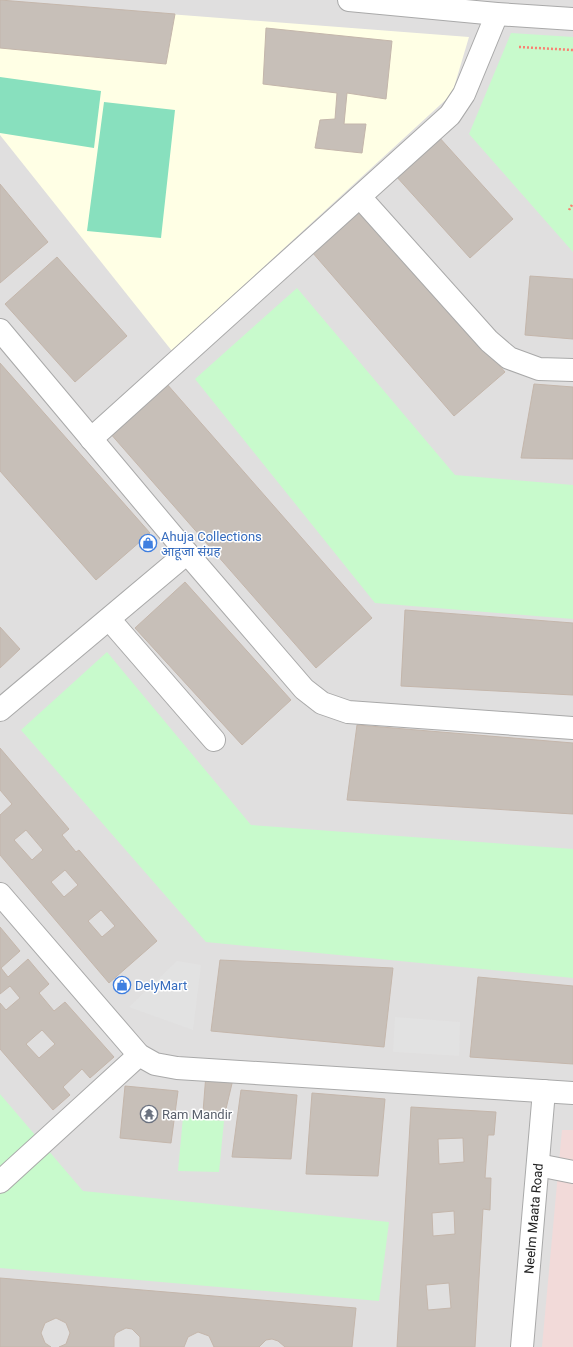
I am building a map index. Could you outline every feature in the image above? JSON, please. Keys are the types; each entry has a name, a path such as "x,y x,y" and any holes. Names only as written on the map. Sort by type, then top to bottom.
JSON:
{"street":[{"path":"349,0 573,20"},
{"path":"91,439 450,115 464,94 497,14"},
{"path":"360,197 489,341 509,358 539,369 573,370"},
{"path":"0,330 187,553 304,689 322,704 348,712 573,728"},
{"path":"0,710 187,553"},
{"path":"109,619 214,740"},
{"path":"0,894 139,1055 155,1064 177,1068 573,1093"},
{"path":"0,1182 139,1055"},
{"name":"Neelm Maata Road","path":"522,1347 544,1091"},
{"path":"538,1165 573,1172"}],"path":[{"path":"519,47 573,50"},
{"path":"569,210 573,203"}],"shaded area":[{"path":"0,0 573,0 573,1347 0,1347"},
{"path":"0,1 469,37 452,94 172,351 0,135"},
{"path":"177,961 201,965 193,1030 129,1007"},
{"path":"395,1017 460,1022 459,1056 393,1052"},
{"path":"562,1130 573,1130 573,1347 542,1347"}],"green space":[{"path":"511,33 573,37 573,252 469,134"},
{"path":"0,77 101,91 94,148 0,133"},
{"path":"104,102 175,110 161,238 87,231"},
{"path":"297,288 455,475 573,485 573,619 375,603 195,379"},
{"path":"107,652 251,825 573,849 573,978 206,942 21,730"},
{"path":"0,1094 83,1191 389,1222 379,1301 0,1268"},
{"path":"183,1117 224,1121 219,1172 178,1171"}],"building":[{"path":"0,0 175,14 166,64 0,48"},
{"path":"266,28 392,41 386,99 347,93 344,124 366,124 362,153 315,148 320,120 335,119 337,93 263,84"},
{"path":"438,136 513,219 470,258 395,175"},
{"path":"0,184 48,242 0,283"},
{"path":"364,207 505,372 454,416 312,252"},
{"path":"57,257 127,336 75,382 5,304"},
{"path":"530,276 573,279 573,339 525,335"},
{"path":"0,363 150,533 96,580 0,471"},
{"path":"166,383 372,618 316,668 109,432"},
{"path":"534,384 573,387 573,459 521,458"},
{"path":"185,582 291,700 242,745 135,628"},
{"path":"405,610 573,623 573,695 401,686"},
{"path":"0,627 20,649 0,668"},
{"path":"357,725 573,743 573,814 347,800"},
{"path":"0,748 69,829 62,835 76,852 79,850 157,941 109,983 0,855 0,815 12,804 0,790","holes":["26,830 43,850 32,860 14,840","65,870 78,885 64,897 51,882","101,910 115,926 102,937 88,921"]},
{"path":"0,927 20,951 1,968 8,977 28,959 49,984 39,993 54,1011 65,1002 114,1057 90,1078 82,1069 63,1087 70,1095 53,1110 0,1049 0,1003 6,1010 20,998 10,986 0,994","holes":["42,1030 55,1044 39,1058 26,1044"]},
{"path":"220,960 393,968 384,1047 211,1031"},
{"path":"478,977 573,986 573,1064 470,1057"},
{"path":"206,1074 234,1075 225,1113 203,1112"},
{"name":"Ram Mandir","path":"125,1086 178,1091 171,1143 120,1138"},
{"path":"241,1090 297,1095 291,1159 232,1157"},
{"path":"312,1093 385,1099 378,1176 306,1174"},
{"path":"411,1107 496,1112 494,1135 488,1135 485,1178 491,1178 490,1210 483,1209 475,1347 397,1347","holes":["463,1138 464,1162 439,1164 438,1139","454,1211 455,1234 433,1236 432,1213","449,1283 451,1308 428,1310 426,1285"]},
{"path":"0,1278 356,1308 352,1347 285,1347 278,1341 272,1339 266,1340 259,1347 214,1347 209,1336 198,1332 188,1337 184,1347 140,1347 140,1337 132,1329 126,1328 116,1333 114,1337 114,1347 59,1347 66,1344 70,1333 66,1323 56,1318 45,1323 41,1333 45,1343 51,1347 0,1347"}],"place":[{"name":"Ahuja Collections आहूजा संग्रह","path":"148,543"},
{"name":"DelyMart","path":"122,985"},
{"name":"Ram Mandir","path":"149,1114"}]}
